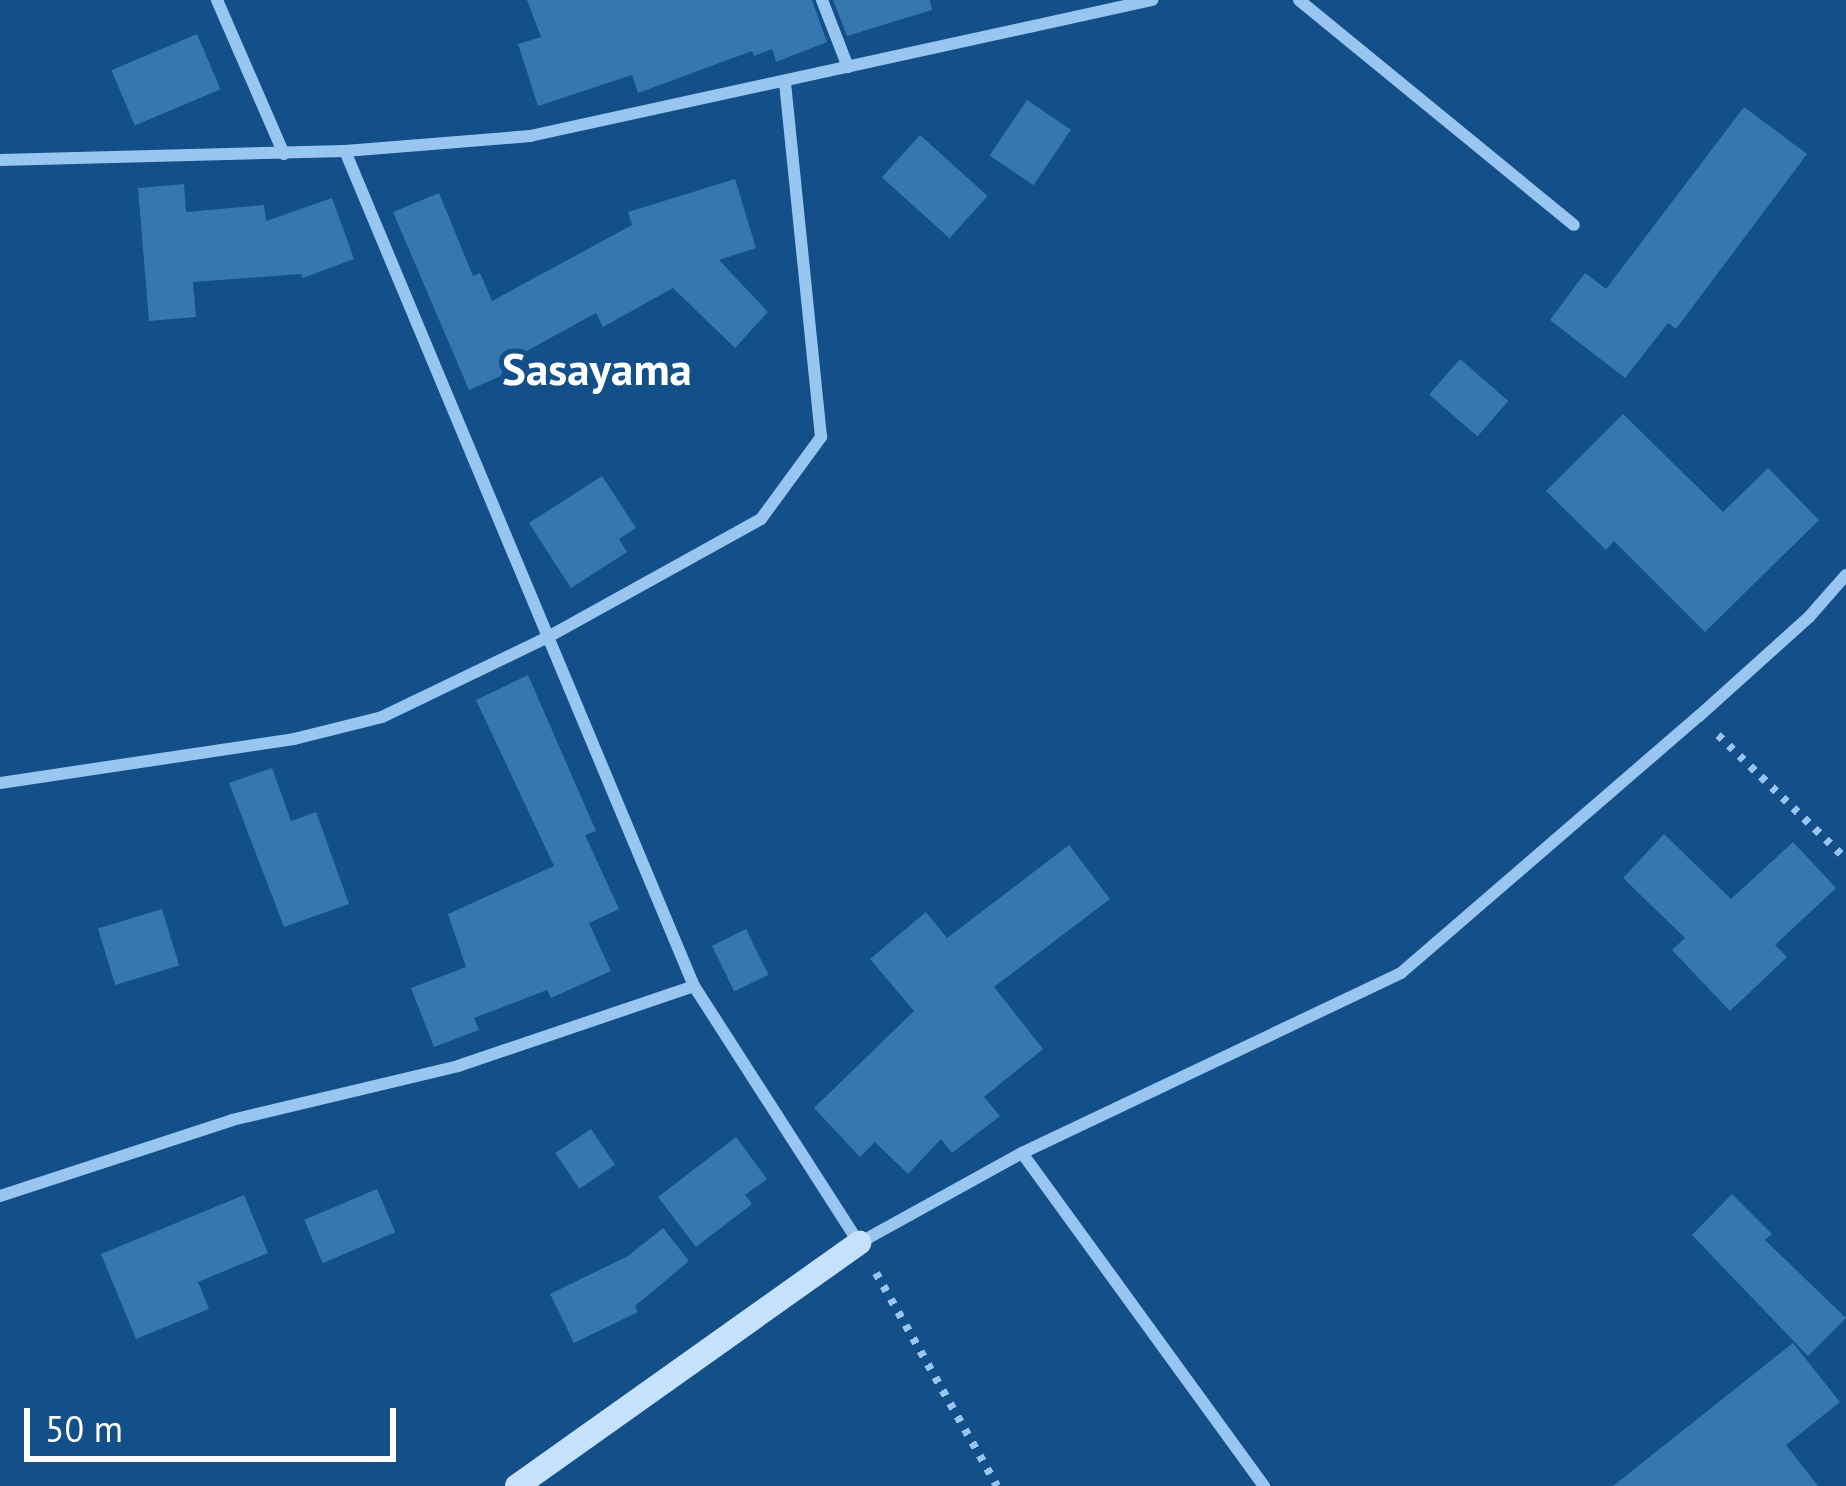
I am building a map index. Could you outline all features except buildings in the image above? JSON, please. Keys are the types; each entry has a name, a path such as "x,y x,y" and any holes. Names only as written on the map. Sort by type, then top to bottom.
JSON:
{"street":[{"path":"217,0 284,154"},
{"path":"822,0 848,67"},
{"path":"0,160 284,154 530,136 1152,0"},
{"path":"1299,0 1574,225"},
{"path":"0,783 294,740 382,717 548,637 761,519 821,437 785,81"},
{"path":"344,151 694,986 859,1243"},
{"path":"517,1486 859,1243 1022,1154 1401,973 1699,716 1809,617 1846,575"},
{"path":"0,1196 232,1120 458,1066 694,986"},
{"path":"1022,1154 1264,1486"}],"path":[{"path":"1699,716 1846,859"},
{"path":"859,1243 997,1486"}],"district":[{"name":"Sasayama","path":"597,369"}]}
